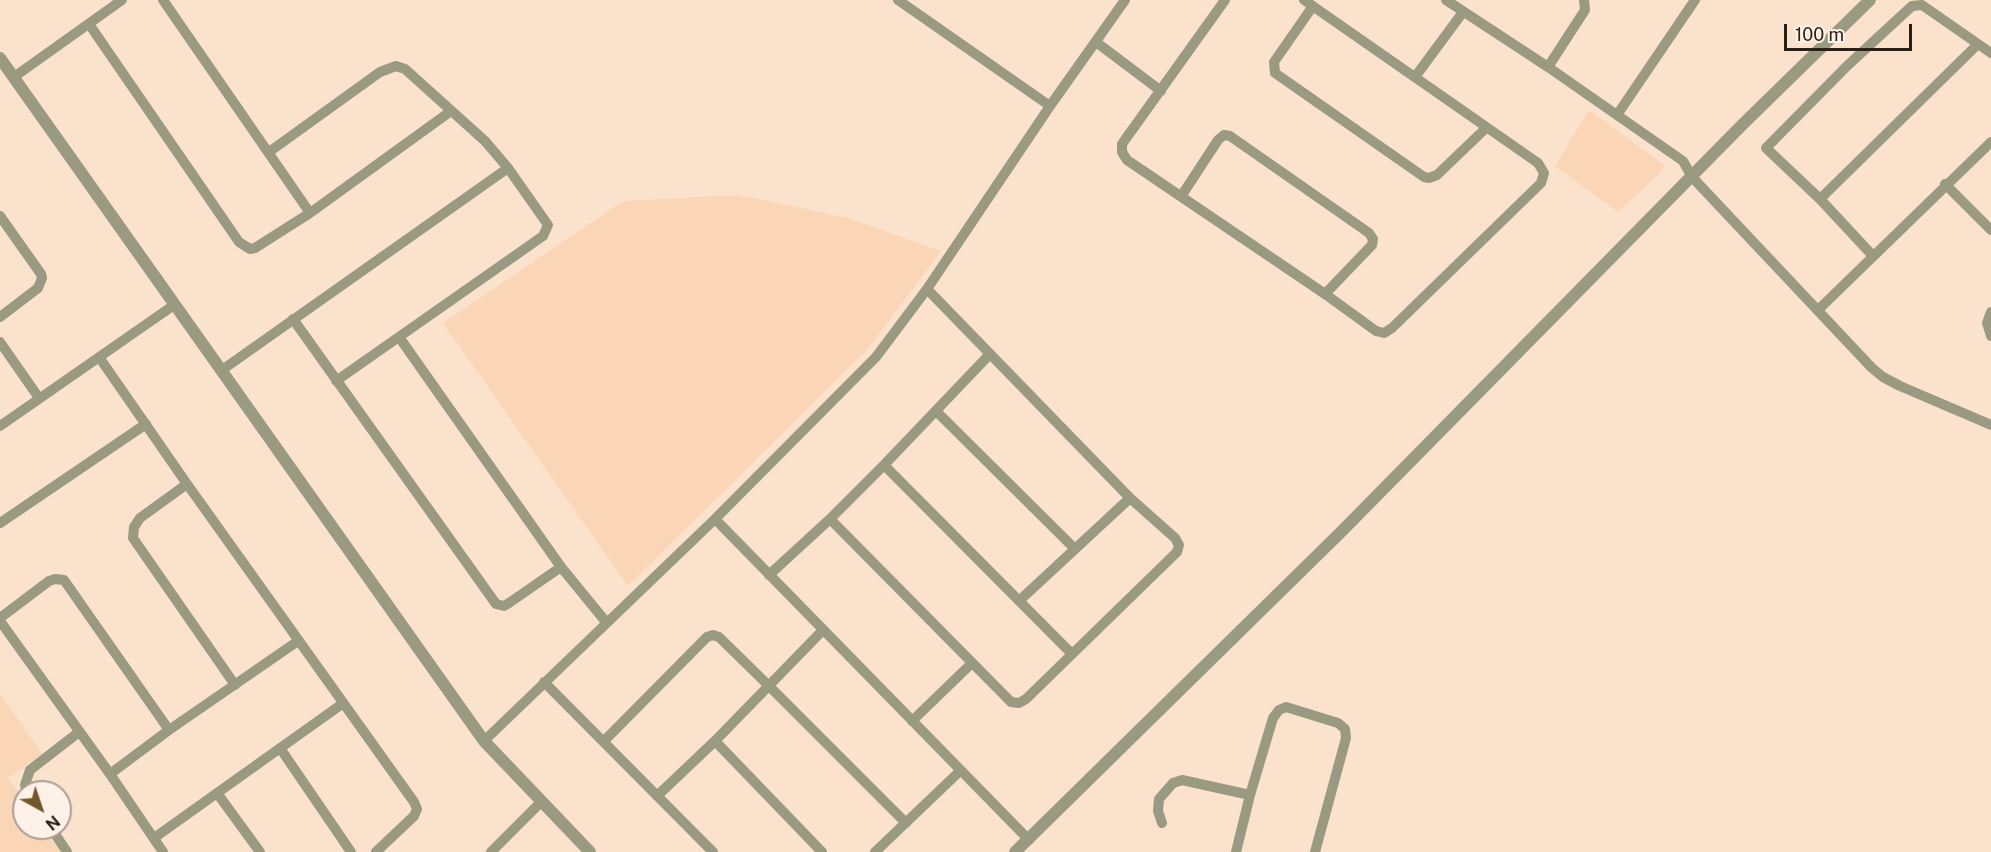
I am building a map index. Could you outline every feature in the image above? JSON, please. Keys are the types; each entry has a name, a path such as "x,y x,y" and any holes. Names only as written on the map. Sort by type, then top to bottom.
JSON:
{"street":[{"path":"14,77 122,0"},
{"path":"164,0 310,213"},
{"path":"898,0 1050,106"},
{"path":"484,741 715,519 876,357 927,289 1050,106 1125,0"},
{"path":"1225,0 1122,144 1122,152 1127,160 1182,195 1376,332 1384,333 1392,328 1541,183 1544,172 1542,166 1308,3 1274,62 1275,73 1424,177 1437,175 1486,128"},
{"path":"1446,0 1548,67 1683,161 1692,177 1883,377 1991,425"},
{"path":"1548,67 1585,10 1584,0"},
{"path":"1617,115 1695,0"},
{"path":"1015,852 1342,531 1511,358 1870,0"},
{"path":"1873,256 1820,199 1766,148 1847,66 1907,9 1915,5 1922,5 1991,52"},
{"path":"1415,77 1463,12"},
{"path":"89,24 239,242 250,249 310,213 451,111"},
{"path":"1096,42 1161,90"},
{"path":"1820,199 1978,44"},
{"path":"0,58 484,741 590,852"},
{"path":"269,152 389,67 396,66 405,69 485,141 547,220 547,230 543,236 336,381"},
{"path":"1182,195 1218,140 1224,135 1230,136 1369,233 1373,239 1372,245 1325,294"},
{"path":"1818,310 1945,184 1991,142"},
{"path":"222,370 508,168"},
{"path":"1945,184 1991,230"},
{"path":"0,216 42,278 38,288 0,317"},
{"path":"830,519 1011,702 1019,704 1177,552 1179,545 1175,538 1130,498 927,289"},
{"path":"0,426 174,304"},
{"path":"1991,312 1987,323 1991,336"},
{"path":"293,319 496,604 504,606 561,567"},
{"path":"399,337 561,567 606,622"},
{"path":"0,342 39,398"},
{"path":"769,575 830,519 937,412 990,354"},
{"path":"99,357 342,704 414,802 417,809 414,816 376,852"},
{"path":"937,412 1074,548"},
{"path":"0,523 146,424"},
{"path":"884,465 1072,654"},
{"path":"187,484 140,518 134,527 133,538 235,685"},
{"path":"1019,601 1130,498"},
{"path":"715,519 1029,840"},
{"path":"163,852 0,619 48,581 64,580 169,730"},
{"path":"657,796 715,741 823,630"},
{"path":"604,741 706,637 712,635 719,637 906,823"},
{"path":"110,774 169,730 298,641"},
{"path":"912,721 972,663"},
{"path":"544,682 713,852"},
{"path":"154,838 342,704"},
{"path":"1236,852 1273,718 1279,710 1286,707 1338,723 1344,729 1346,738 1315,852"},
{"path":"26,780 30,770 79,732"},
{"path":"715,741 822,852"},
{"path":"280,748 351,852"},
{"path":"875,852 960,771"},
{"path":"1162,823 1158,811 1159,799 1173,783 1182,780 1250,795"},
{"path":"217,793 260,852"},
{"path":"491,852 541,802"}],"shaded area":[{"path":"1589,110 1664,165 1659,174 1618,212 1555,166"},
{"path":"739,195 848,218 941,251 867,350 628,586 443,323 623,201"},
{"path":"0,693 42,754 8,778 12,784 12,840 52,840 60,852 0,852"}]}
